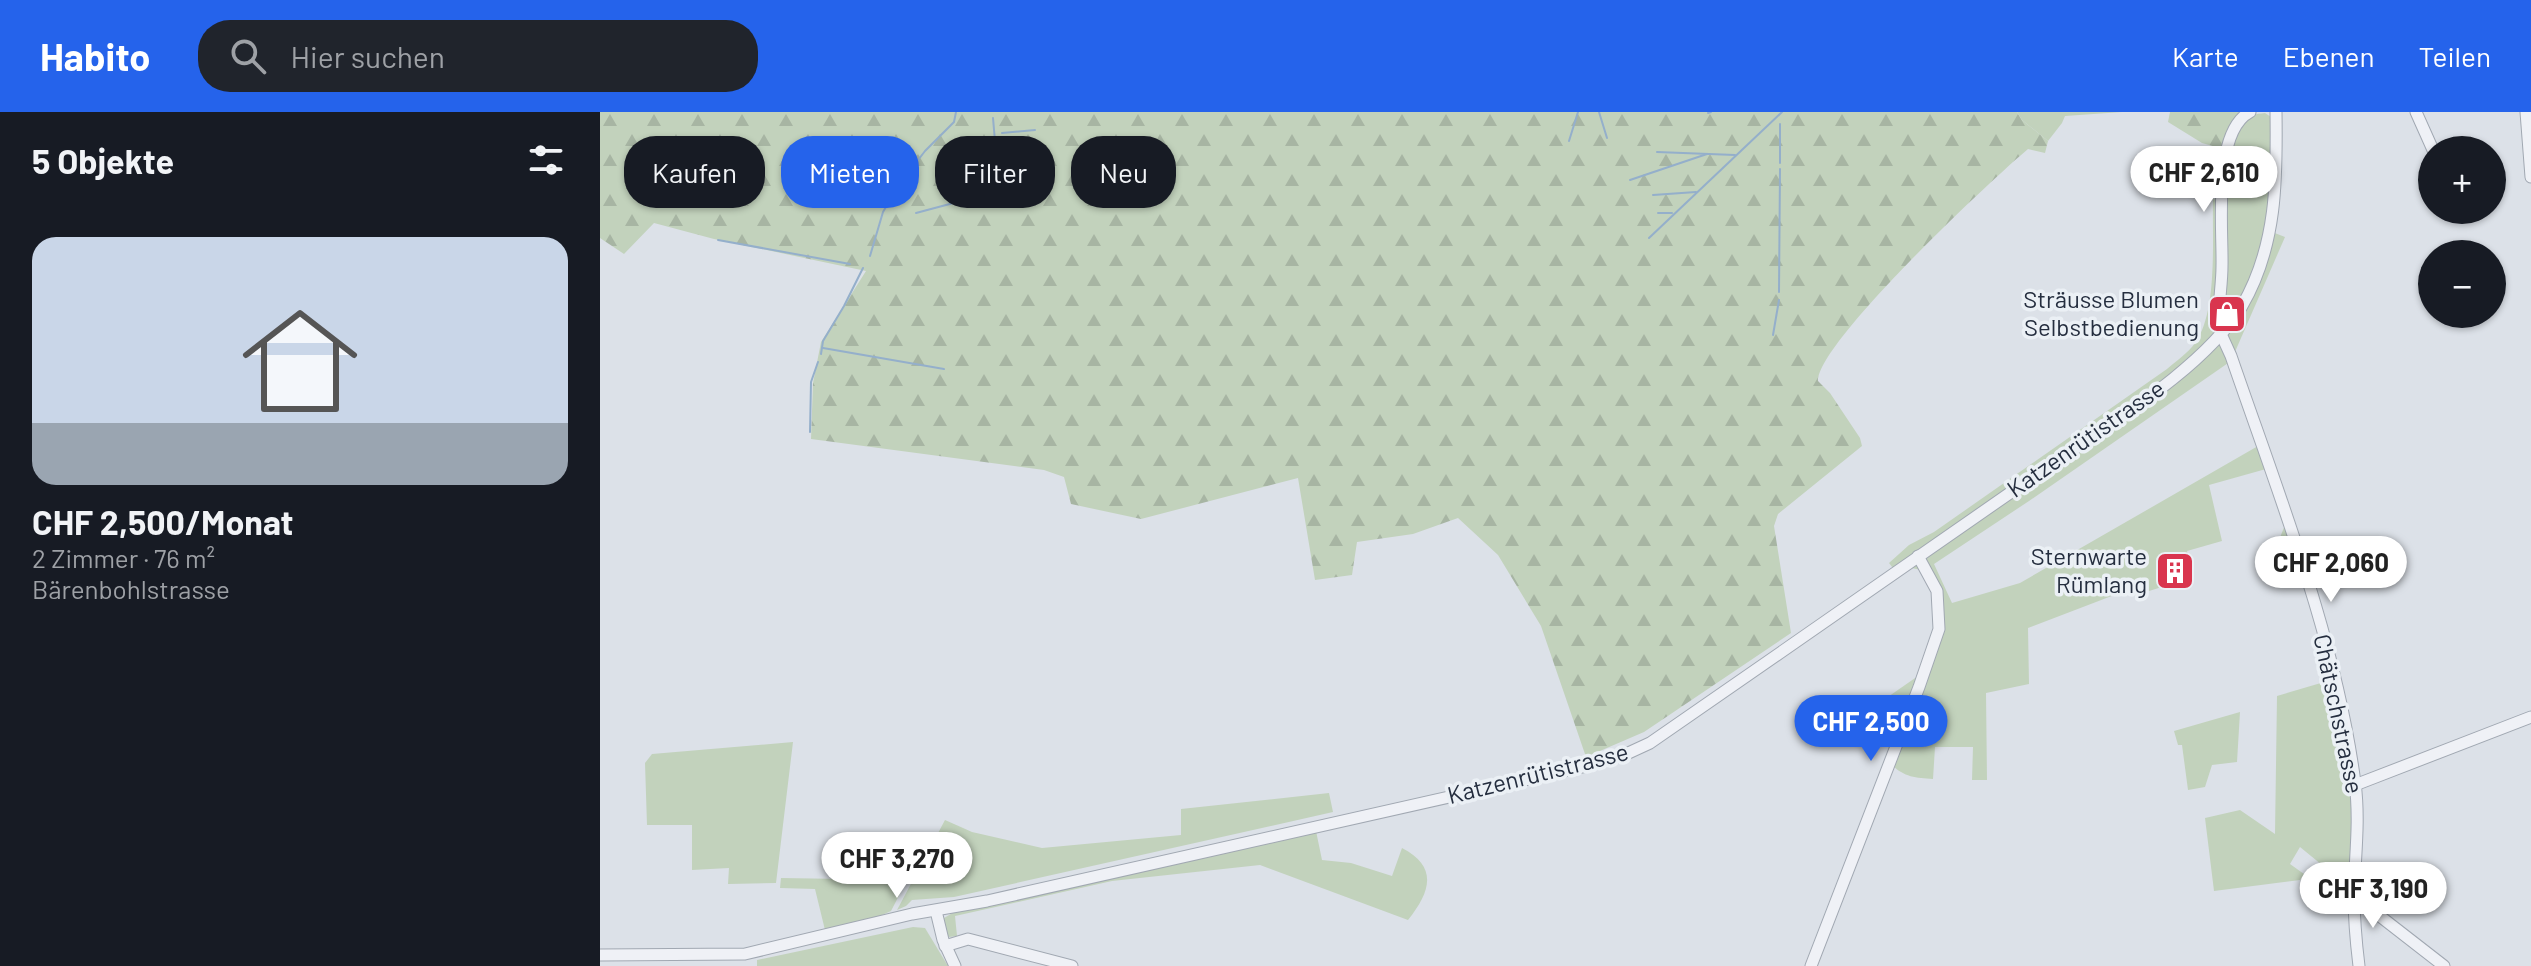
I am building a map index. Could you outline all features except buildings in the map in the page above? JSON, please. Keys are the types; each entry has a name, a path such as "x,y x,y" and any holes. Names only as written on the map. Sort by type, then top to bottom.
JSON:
{"street":[{"name":"Chätschstrasse","path":"2250,112 2236,126 2222,169 2219,316 2305,577 2340,706 2355,785 2357,832 2354,896 2359,966"},
{"name":"Katzenrütistrasse","path":"600,955 745,954 1609,760 1650,743 2171,380 2224,330 2259,272 2269,236 2275,193 2276,112"},
{"path":"2416,112 2427,136"},
{"path":"2526,112 2531,177"},
{"path":"1811,966 1939,629 1937,591 1918,556"},
{"path":"2355,785 2531,717"},
{"path":"2354,896 2444,966"},
{"path":"936,911 945,946 955,966"},
{"path":"945,946 968,939 1072,966"}],"green space":[{"path":"600,112 2017,112 2022,120 2048,141 2045,153 2028,149 1945,226 1875,299 1826,361 1818,381 1830,393 1860,438 1862,446 1778,514 1774,526 1791,633 1644,732 1586,757 1541,626 1498,555 1458,518 1413,534 1357,542 1352,575 1315,580 1298,478 1141,519 1071,504 1064,477 1044,470 811,439 813,383 821,342 866,271 654,223 624,254 600,238"},
{"path":"2017,112 2122,112 2065,116 2048,141 2022,120"},
{"path":"2170,112 2239,112 2223,149 2202,143 2168,122"},
{"path":"2265,113 2271,117 2273,187 2267,230 2285,237 2231,361 1934,564 1952,603 2020,583 2258,446 2266,469 2209,485 2222,541 2187,551 2194,577 2133,596 2130,589 2028,628 2029,684 1986,693 1987,780 1972,780 1973,747 1935,747 1933,779 1901,772 1892,765 1907,722 1872,708 1918,676 1933,632 1935,610 1933,593 1921,570 1912,568 1899,576 1889,563 1909,545 1934,532 2167,369 2192,347 2202,330 2211,294 2213,199 2223,201 2230,149 2240,122 2248,116"},
{"path":"2285,525 2293,549 2273,555"},
{"path":"2331,680 2353,786 2353,868 2322,865 2300,847 2290,864 2304,874 2300,880 2214,891 2205,818 2240,810 2275,834 2277,696"},
{"path":"2240,712 2237,762 2212,765 2205,787 2188,790 2182,745 2178,745 2174,731"},
{"path":"793,742 776,883 728,884 729,868 692,870 692,825 647,825 645,763 652,754"},
{"path":"1329,793 1333,812 954,897 912,900 897,910 945,820 972,832 1042,848 1181,835 1181,809"},
{"path":"1316,831 1322,860 1351,863 1392,876 1402,848 1414,855 1426,871 1427,880 1422,899 1408,920 1260,865 1112,881 955,916 957,936 949,937 944,932 944,918 956,911"},
{"path":"781,878 907,880 891,911 873,919 825,930 815,889 780,888"},
{"path":"913,927 925,928 948,966 757,966 757,960"}],"waterway":[{"path":"870,256 883,212 899,185 925,151 954,122 956,112"},
{"path":"1569,141 1578,112"},
{"path":"1599,112 1607,138"},
{"path":"1649,238 1782,112"},
{"path":"993,118 995,136"},
{"path":"1780,124 1780,163"},
{"path":"1002,133 1035,130"},
{"path":"1657,152 1735,155"},
{"path":"1630,180 1707,154"},
{"path":"1779,292 1780,169"},
{"path":"1653,195 1696,192"},
{"path":"916,213 935,208"},
{"path":"1658,213 1672,213"},
{"path":"718,240 850,264"},
{"path":"821,354 823,341 863,268"},
{"path":"1773,335 1779,300"},
{"path":"823,348 944,369"},
{"path":"810,432 811,382 818,362"}],"place":[{"name":"Sträusse Blumen Selbstbedienung","path":"2227,314"},
{"name":"Sternwarte Rümlang","path":"2175,571"}]}
